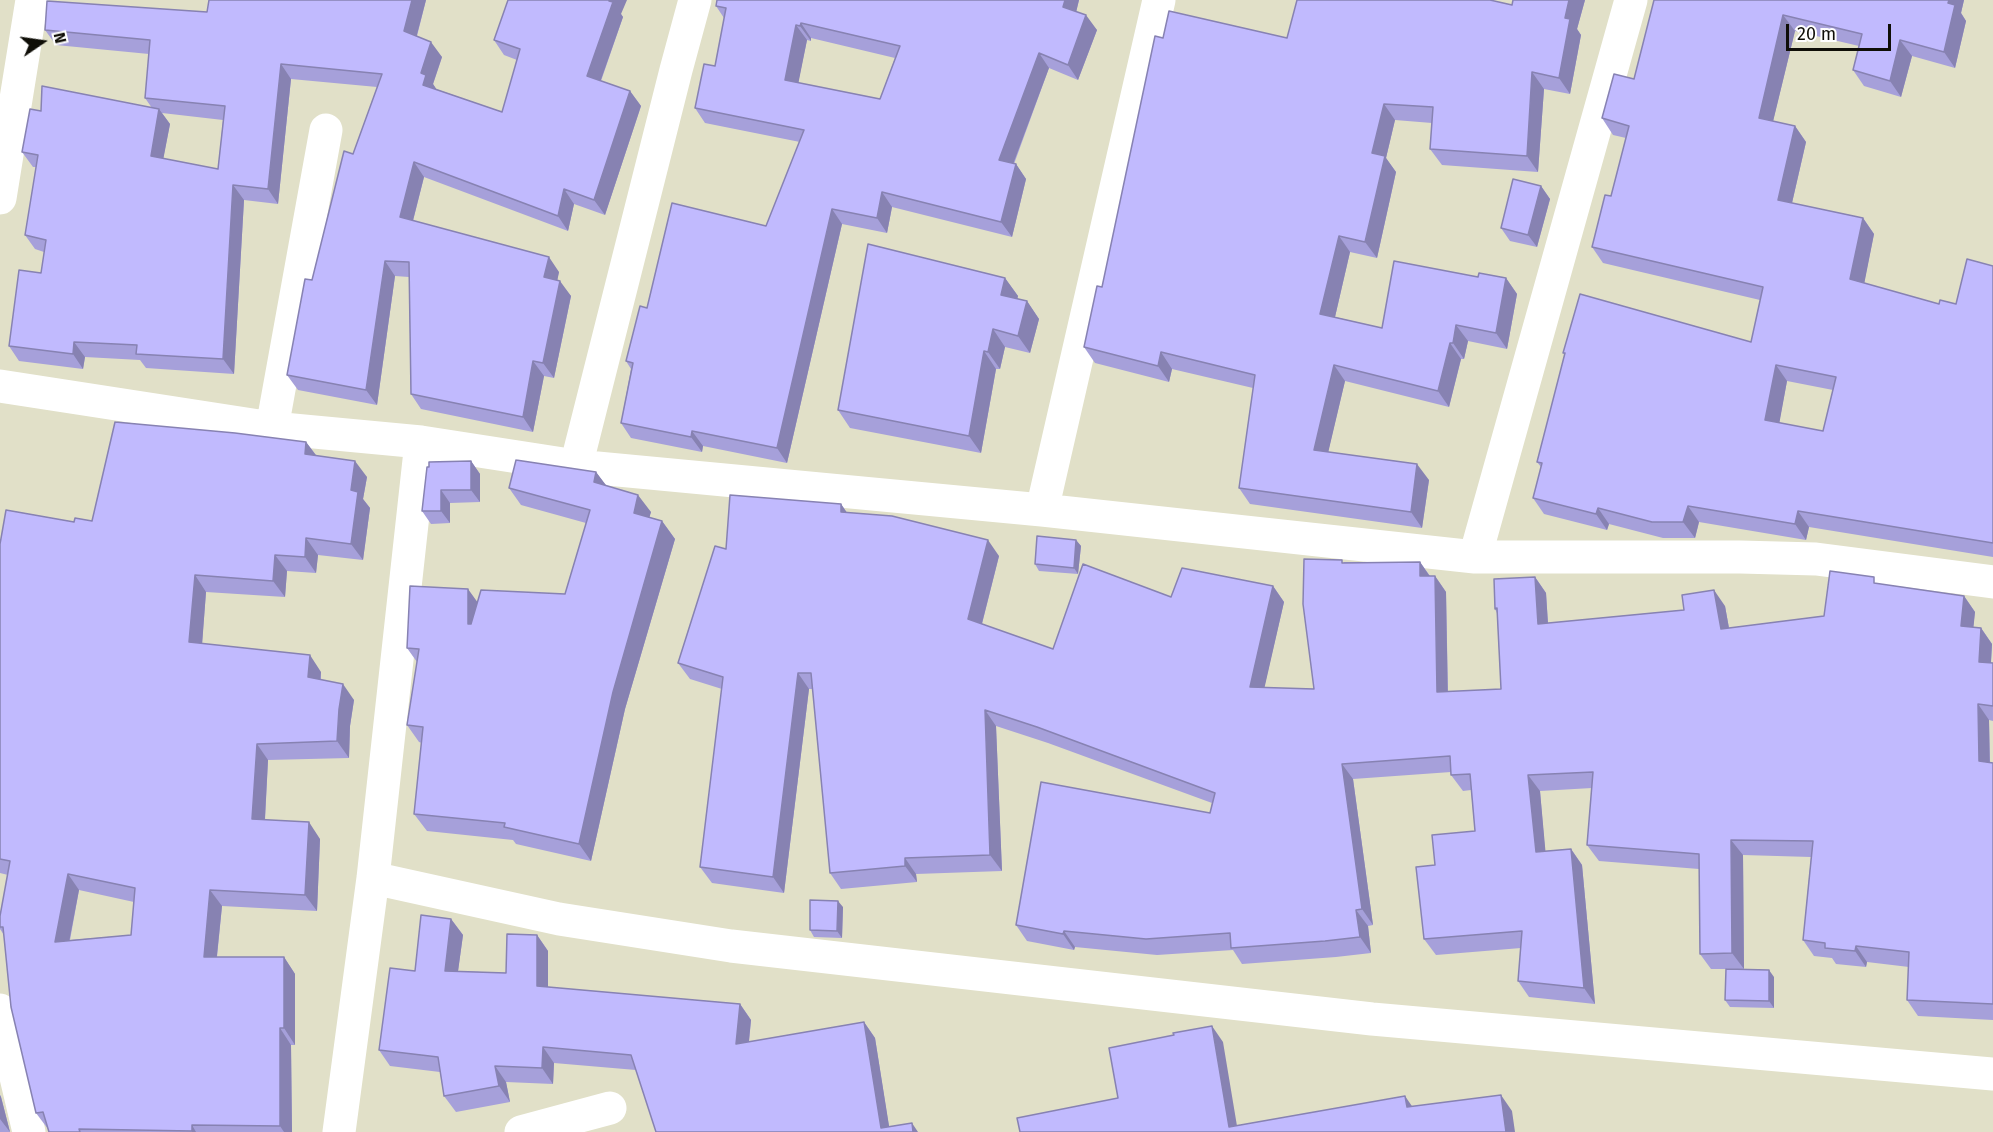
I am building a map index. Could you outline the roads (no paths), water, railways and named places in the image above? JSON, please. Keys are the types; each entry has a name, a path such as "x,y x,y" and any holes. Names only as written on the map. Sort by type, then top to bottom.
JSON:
{"street":[{"path":"0,198 32,0"},
{"path":"576,465 695,0"},
{"path":"1042,510 1159,0"},
{"path":"1475,557 1631,0"},
{"path":"272,428 326,130"},
{"path":"0,386 272,428 422,442 576,465 1042,510 1475,557 1816,559 1993,582"},
{"path":"339,1132 373,878 422,442"},
{"path":"373,878 559,919 731,946 1372,1018 1993,1074"},
{"path":"0,1010 29,1132"},
{"path":"521,1132 610,1108"}]}
